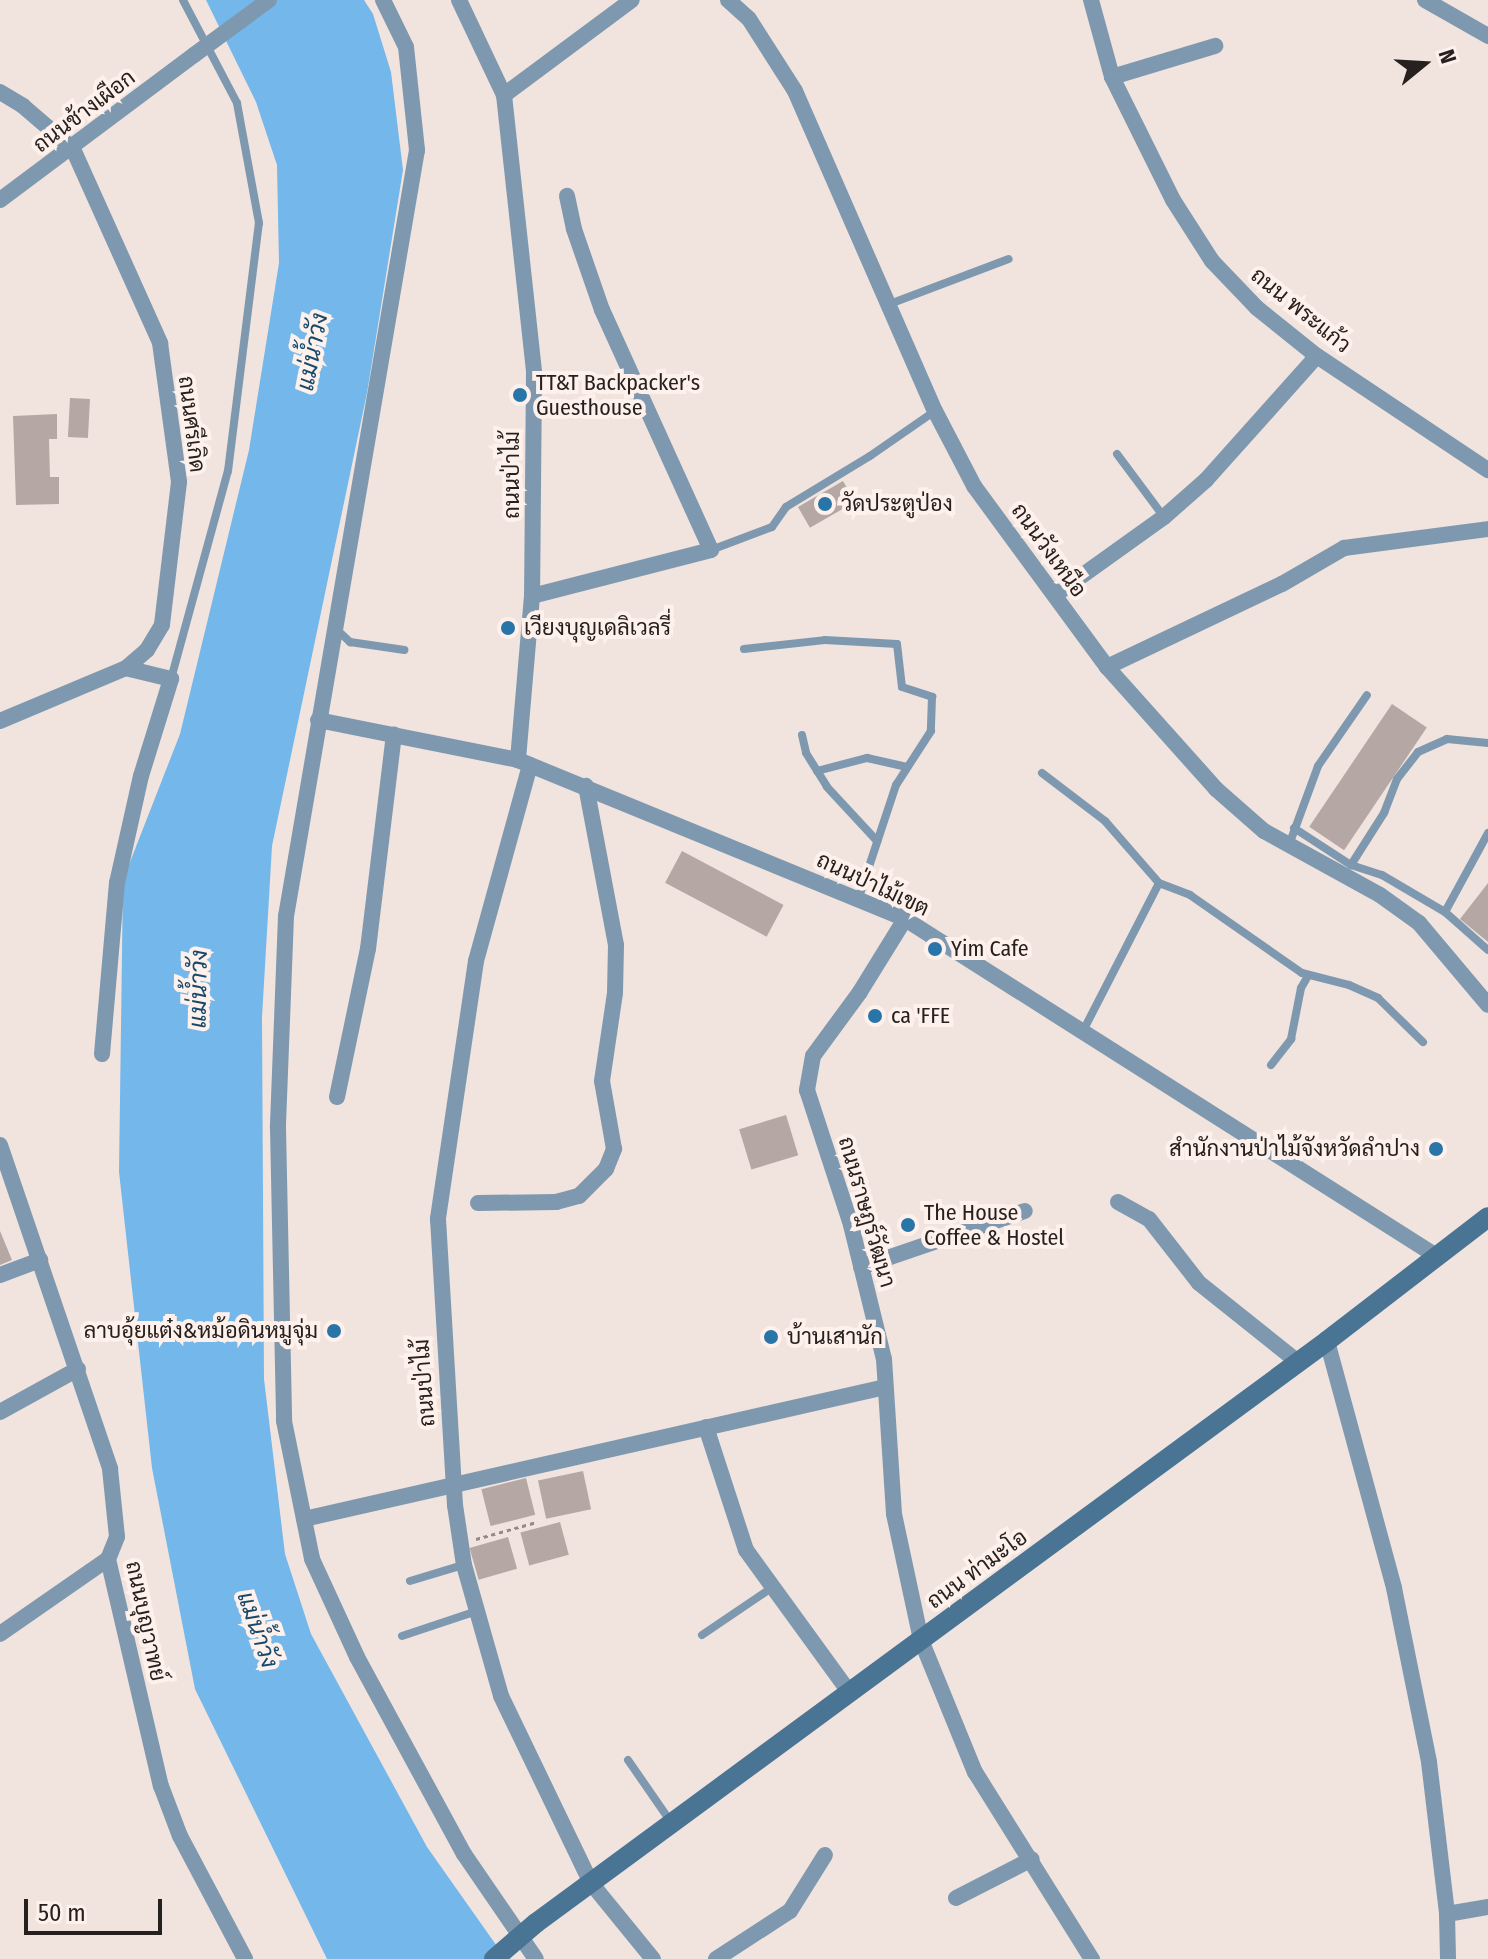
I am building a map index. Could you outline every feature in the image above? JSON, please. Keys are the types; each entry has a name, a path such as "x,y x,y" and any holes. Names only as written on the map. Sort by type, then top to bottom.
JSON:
{"street":[{"name":"ถนนช้างเผือก","path":"0,200 73,149 269,0"},
{"path":"383,0 406,47 417,150 286,916 278,1128 284,1421 312,1559 357,1657 464,1854 536,1959"},
{"name":"ถนนป่าไม้","path":"459,0 504,95 534,373 532,596 524,762 476,961 438,1219 446,1391 455,1483 464,1565 501,1696 591,1883 653,1959"},
{"path":"504,95 632,0"},
{"name":"ถนนวังเหนือ","path":"728,0 749,19 795,91 935,411 974,486 1107,667 1216,789 1264,831 1292,836 1419,923 1488,1005"},
{"name":"ถนน พระแก้ว","path":"1091,0 1112,77 1173,200 1212,261 1257,308 1317,356 1488,470"},
{"path":"1425,0 1488,36"},
{"path":"1112,77 1215,46"},
{"path":"0,92 23,106 73,149"},
{"name":"ถนนศรีเกิด","path":"0,721 126,668 147,650 162,625 179,482 160,343 73,149"},
{"path":"532,596 711,550 602,310 574,229 567,196"},
{"path":"1055,595 1164,517 1206,480 1317,356"},
{"path":"1107,667 1282,584 1344,548 1488,529"},
{"path":"102,1054 117,883 141,776 171,679 126,668"},
{"name":"ถนนป่าไม้เขต","path":"318,720 524,762 905,919 1438,1257"},
{"path":"337,1097 368,949 394,735"},
{"path":"478,1203 556,1202 579,1196 606,1169 614,1149 602,1081 615,993 616,945 586,786"},
{"name":"ถนนราษฎร์วัฒนา","path":"905,919 860,992 813,1056 807,1090 861,1267 884,1359 894,1514 921,1640 975,1772 1092,1959"},
{"name":"ถนนบุญวาทย์","path":"0,1145 3,1164 40,1260 110,1469 117,1537 108,1559 169,1812 245,1959"},
{"path":"1118,1202 1149,1219 1199,1283 1298,1362"},
{"path":"861,1267 1025,1211"},
{"name":"ถนน ท่ามะโอ","path":"494,1959 536,1923 1327,1341 1488,1217"},
{"path":"0,1275 40,1260"},
{"path":"1327,1341 1397,1603 1429,1762 1447,1914 1448,1959"},
{"path":"0,1412 78,1369"},
{"path":"304,1519 885,1387"},
{"path":"706,1427 746,1550 849,1692"},
{"path":"0,1634 108,1559"},
{"path":"716,1959 790,1911 825,1855"},
{"path":"956,1898 1032,1859"},
{"path":"1447,1914 1488,1907"}],"lane":[{"path":"171,679 228,471 259,223 237,103 183,0"},
{"path":"887,305 1009,259"},
{"path":"711,550 772,527 786,507 870,456 935,411"},
{"path":"1117,454 1164,517"},
{"path":"334,628 350,642 404,650"},
{"path":"744,649 825,640 897,644 902,687 925,692 934,701 931,731 896,785 858,900"},
{"path":"1367,695 1318,766 1292,836 1351,865 1382,875 1445,912 1488,950"},
{"path":"802,735 806,753 817,771 877,841"},
{"path":"1351,865 1384,813 1397,779 1418,752 1447,739 1488,743"},
{"path":"817,771 867,758 907,767"},
{"path":"1042,773 1105,821 1159,883 1190,895 1272,955 1308,976 1349,985 1378,998 1423,1042"},
{"path":"1445,912 1488,833"},
{"path":"1083,1032 1159,883"},
{"path":"1271,1065 1291,1039 1301,988 1308,976"},
{"path":"410,1581 464,1565"},
{"path":"702,1635 773,1587"},
{"path":"402,1636 477,1611"},
{"path":"628,1760 672,1823"}],"path":[{"path":"461,1543 537,1522"}],"water":[{"name":"แม่น้ำวัง","path":"206,0 364,0 373,14 391,72 403,170 367,393 272,846 262,1017 264,1379 285,1554 311,1634 427,1847 506,1959 327,1959 195,1689 152,1468 119,1172 123,880 180,734 249,450 279,263 277,165 256,102"}],"building":[{"path":"70,398 90,399 88,438 68,437"},
{"path":"57,414 57,439 49,439 50,477 59,477 59,504 16,505 13,416"},
{"path":"843,481 855,502 810,528 798,507"},
{"path":"1392,704 1427,727 1344,850 1309,827"},
{"path":"682,851 784,905 767,937 665,883"},
{"path":"1488,883 1488,942 1460,919"},
{"path":"786,1115 798,1155 751,1169 739,1129"},
{"path":"0,1231 12,1260 0,1265"},
{"path":"583,1471 591,1509 546,1519 538,1481"},
{"path":"526,1478 535,1515 491,1526 481,1489"},
{"path":"560,1522 569,1555 529,1565 520,1533"},
{"path":"508,1537 517,1569 479,1580 470,1548"}],"place":[{"name":"TT&T Backpacker's Guesthouse","path":"520,395"},
{"name":"วัดประตูป่อง","path":"825,504"},
{"name":"เวียงบุญเดลิเวลรี่","path":"508,628"},
{"name":"Yim Cafe","path":"935,949"},
{"name":"ca 'FFE","path":"875,1016"},
{"name":"สำนักงานป่าไม้จังหวัดลำปาง","path":"1436,1149"},
{"name":"The House Coffee & Hostel","path":"908,1225"},
{"name":"ลาบอุ้ยแต๋ง&หม้อดินหมูจุ่ม","path":"334,1331"},
{"name":"บ้านเสานัก","path":"771,1337"}]}
